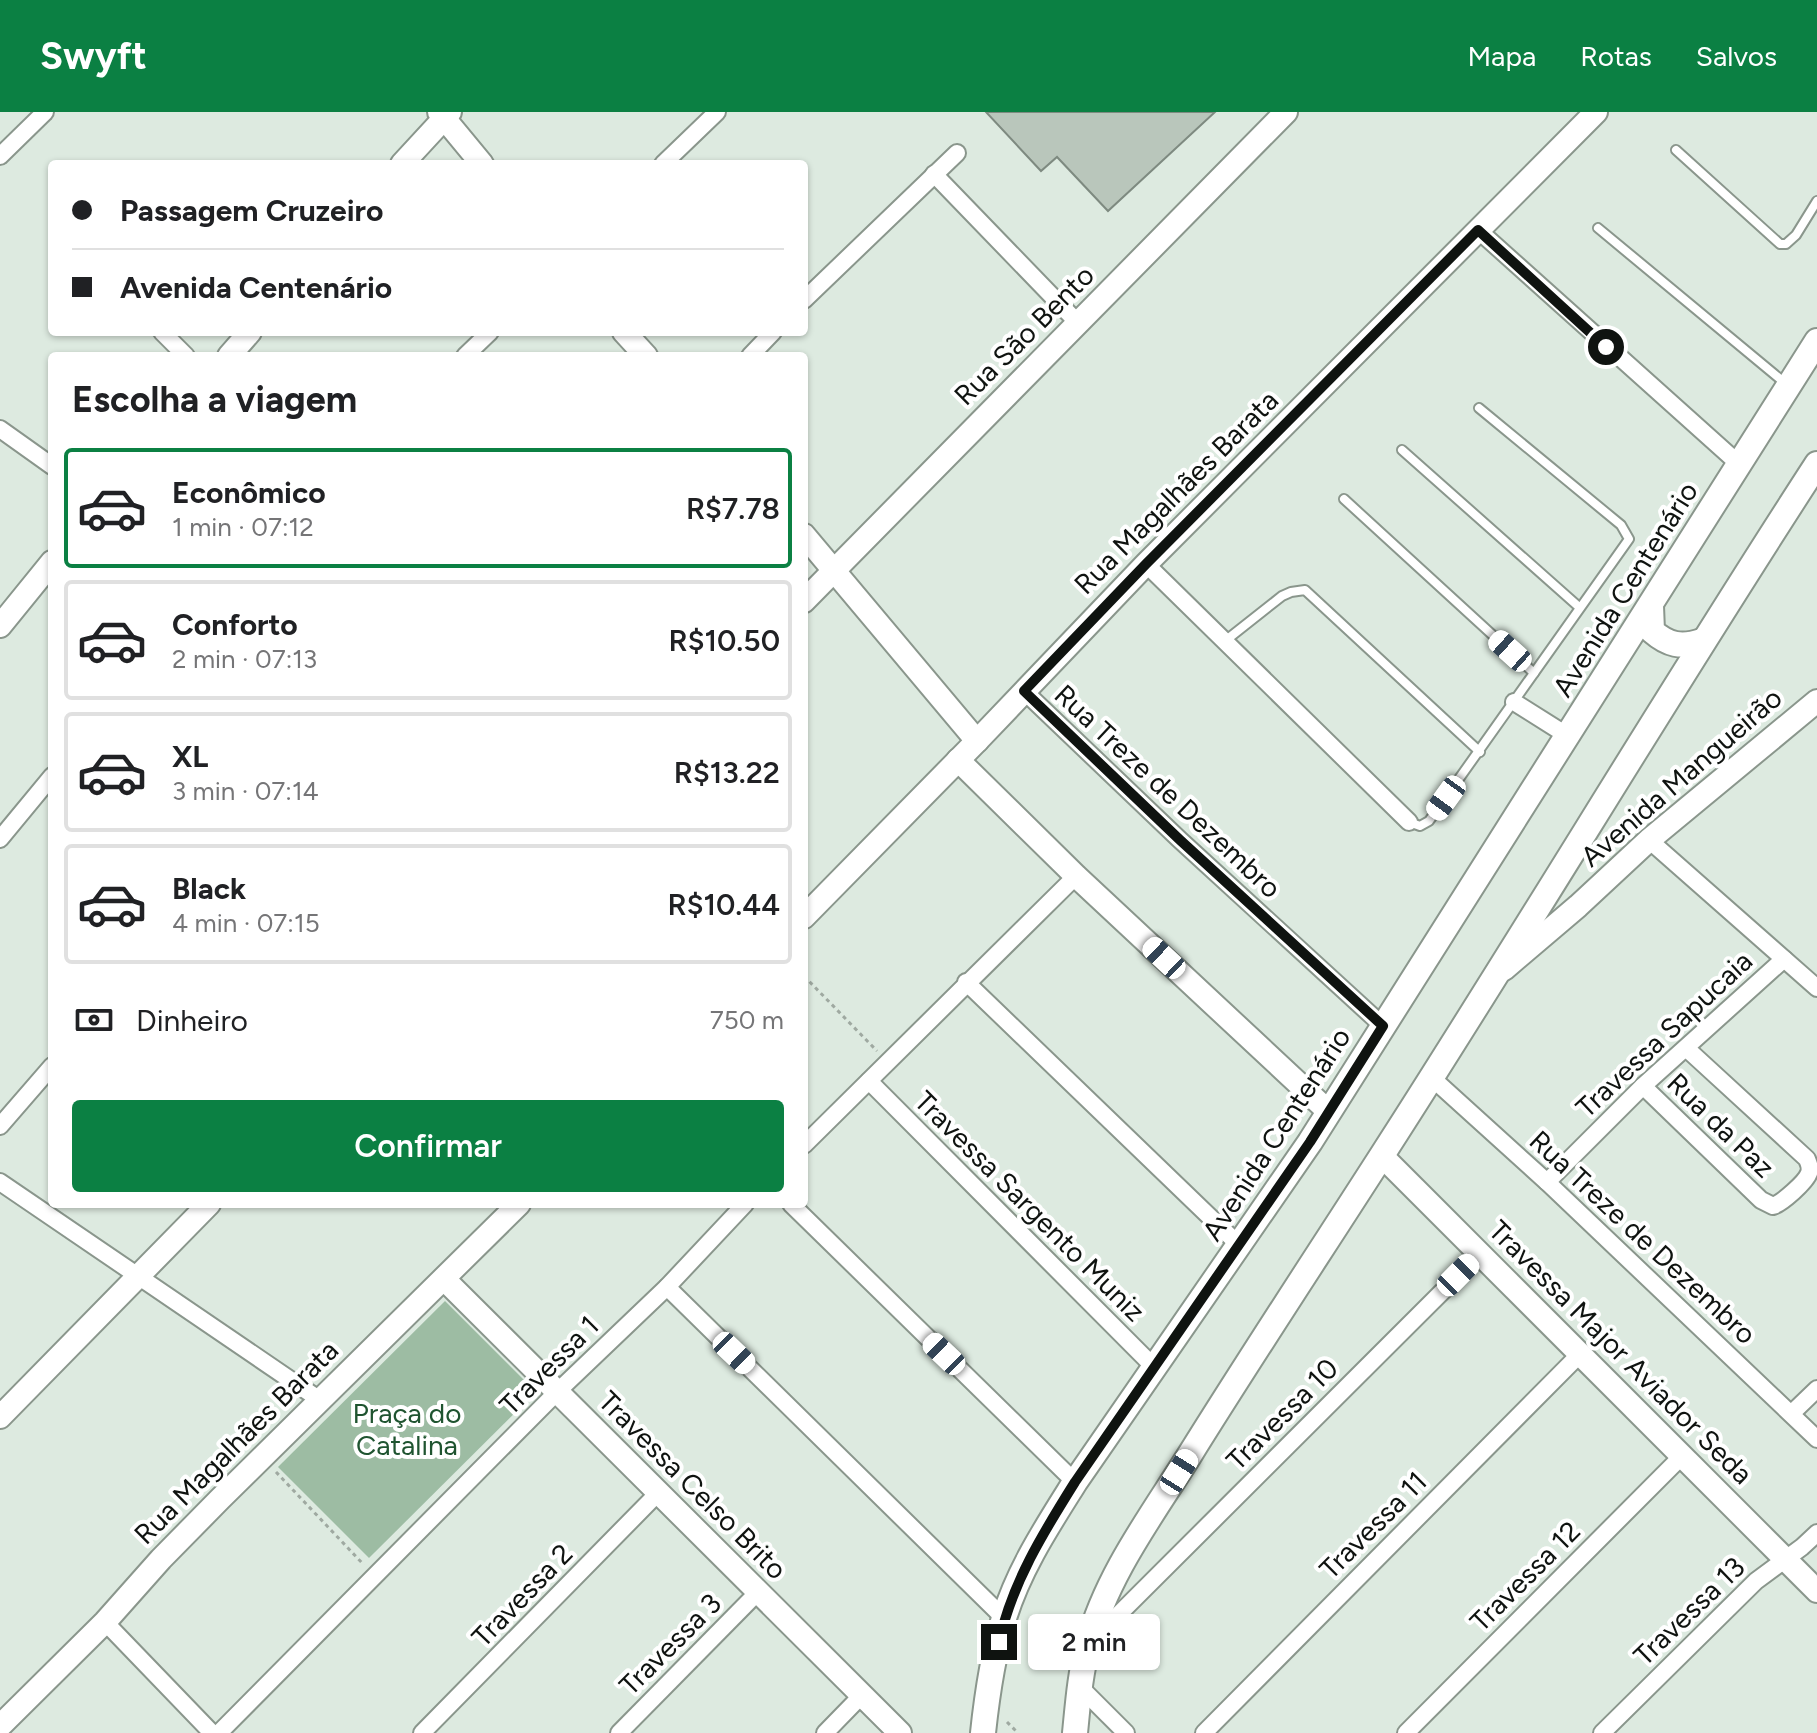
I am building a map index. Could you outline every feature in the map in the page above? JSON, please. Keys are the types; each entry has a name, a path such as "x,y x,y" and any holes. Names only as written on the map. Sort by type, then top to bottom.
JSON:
{"main road":[{"name":"Avenida Centenário","path":"983,1733 988,1691 1004,1618 1025,1567 1075,1482 1329,1112 1817,341"},
{"path":"1075,1733 1079,1686 1088,1645 1106,1598 1150,1519 1382,1156 1702,641 1817,464"},
{"path":"1651,606 1652,631 1663,641 1680,646 1702,641"},
{"path":"1620,655 1642,648 1658,653 1670,664 1675,684"}],"street":[{"path":"0,156 45,112"},
{"path":"667,160 717,112"},
{"name":"Rua São Bento","path":"808,597 1286,112"},
{"name":"Rua Magalhães Barata","path":"808,913 1146,564 1596,112"},
{"path":"405,160 444,114 479,160"},
{"path":"808,296 957,153"},
{"path":"934,174 1078,323"},
{"path":"1478,230 1739,464"},
{"path":"166,336 182,352"},
{"path":"232,352 246,336"},
{"path":"469,352 486,336"},
{"path":"628,336 642,352"},
{"path":"754,352 769,336"},
{"path":"0,429 48,463"},
{"path":"808,540 977,741"},
{"path":"1146,564 1409,822"},
{"path":"0,626 48,567"},
{"name":"Rua Treze de Dezembro","path":"1024,691 1180,840 1383,1026"},
{"name":"Avenida Mangueirão","path":"1494,977 1585,900 1649,840 1817,701"},
{"path":"1514,702 1568,736"},
{"path":"958,760 1076,876 1329,1112"},
{"path":"0,839 48,781"},
{"path":"1649,840 1817,988"},
{"name":"Avenida Mangueirão","path":"1565,864 1564,890 1576,900 1585,900"},
{"path":"808,1141 1076,876"},
{"name":"Travessa Sapucaia","path":"1547,1182 1643,1086 1784,959"},
{"path":"966,982 1239,1245"},
{"name":"Rua da Paz","path":"1643,1086 1761,1200 1773,1206 1780,1204 1808,1175 1810,1167 1807,1159 1686,1048"},
{"path":"0,1126 48,1071"},
{"name":"Rua Treze de Dezembro","path":"1431,1077 1547,1182 1817,1439"},
{"name":"Travessa Sargento Muniz","path":"869,1081 1155,1368"},
{"name":"Travessa Major Aviador Seda","path":"1382,1156 1817,1591"},
{"path":"0,1182 320,1400"},
{"path":"0,1417 205,1208"},
{"name":"Rua Magalhães Barata","path":"0,1726 105,1622 161,1559 262,1457 515,1208"},
{"name":"Travessa 1","path":"219,1733 557,1392 667,1287 741,1208"},
{"path":"795,1208 1075,1482"},
{"name":"Travessa 10","path":"1088,1645 1480,1254"},
{"name":"Travessa Celso Brito","path":"444,1279 900,1733"},
{"path":"667,1287 1004,1618"},
{"name":"Travessa 11","path":"1204,1733 1580,1354"},
{"path":"1792,1413 1817,1389"},
{"name":"Travessa 12","path":"1406,1733 1682,1456"},
{"name":"Travessa 2","path":"422,1733 658,1493"},
{"name":"Travessa 13","path":"1602,1733 1756,1581 1817,1533"},
{"name":"Travessa 3","path":"619,1733 758,1592"},
{"path":"105,1622 212,1733"},
{"path":"1079,1686 1126,1733"},
{"path":"825,1733 862,1695"}],"lane":[{"path":"1676,150 1780,244 1793,239 1817,201"},
{"path":"1598,228 1788,386"},
{"path":"1409,822 1420,826 1429,821 1628,541 1627,532 1621,525 1479,408"},
{"path":"1402,450 1579,607"},
{"path":"1344,499 1534,673"},
{"path":"1224,641 1282,596 1305,590 1480,752"}],"path":[{"path":"808,980 888,1062"},
{"path":"262,1457 375,1576"}],"green space":[{"name":"Praça do Catalina","path":"445,1301 536,1392 369,1558 278,1467"}],"building":[{"path":"986,112 1215,112 1108,211 1057,157 1041,171"}],"route":[{"path":"999,1642 1004,1618 1025,1567 1046,1528 1310,1142 1383,1026 1180,840 1024,691 1478,230 1606,347"}]}
